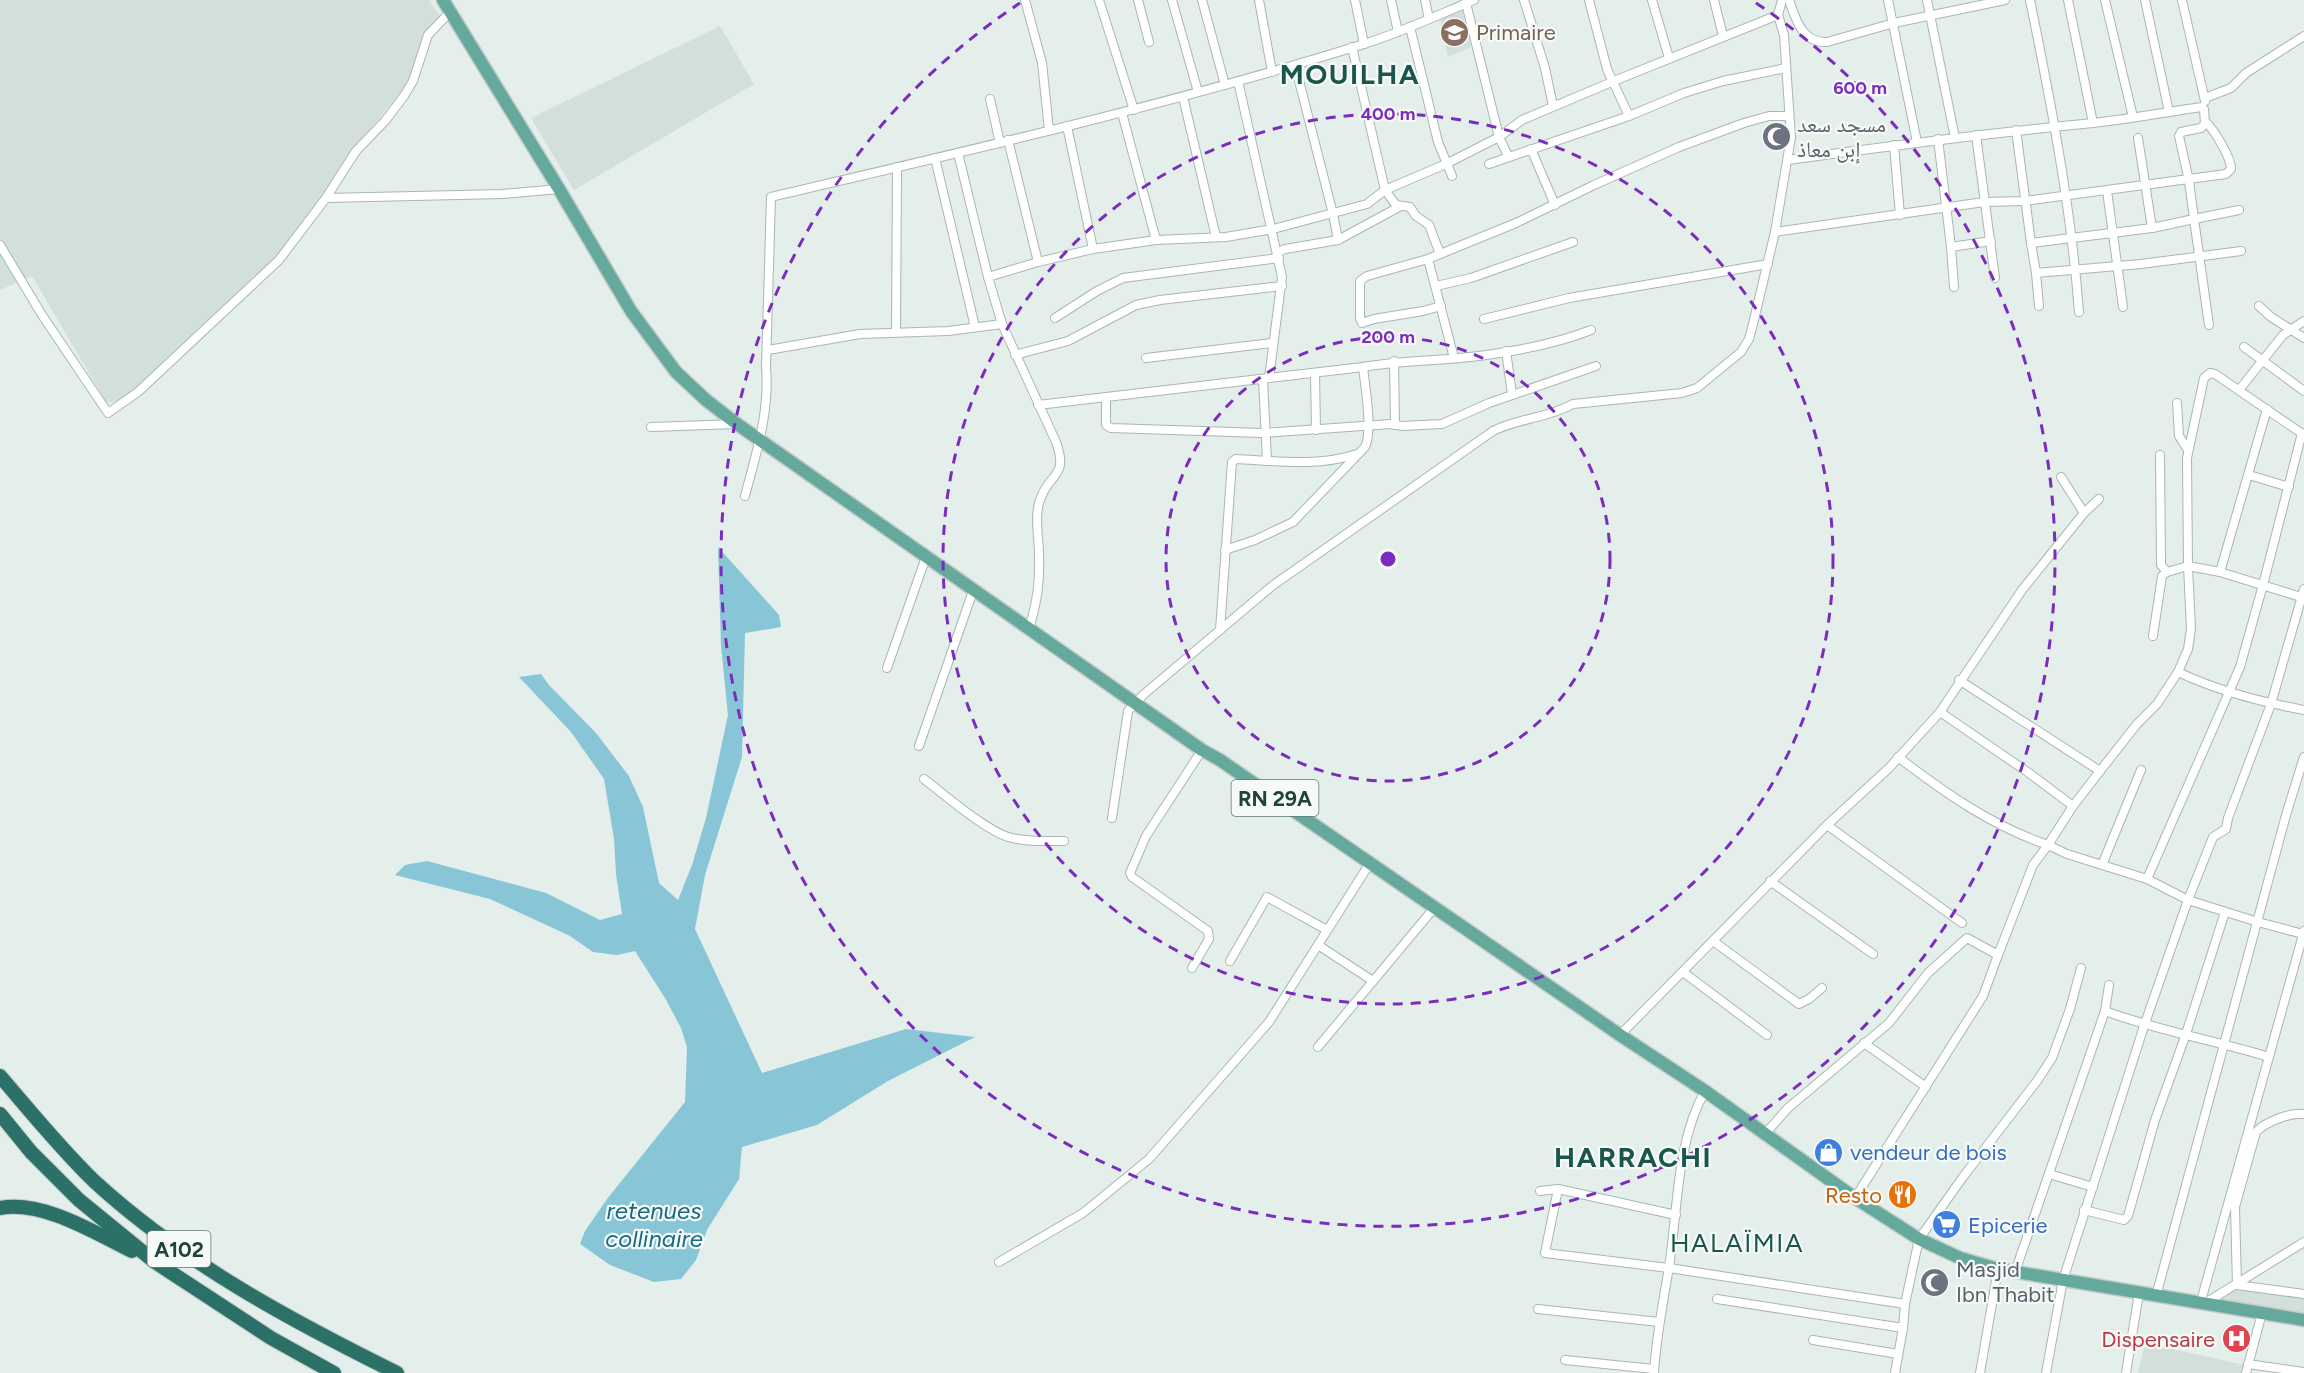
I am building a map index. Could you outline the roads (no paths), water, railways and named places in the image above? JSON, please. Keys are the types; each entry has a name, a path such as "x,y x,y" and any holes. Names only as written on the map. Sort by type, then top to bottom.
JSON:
{"highway":[{"name":"A102","path":"0,1076 48,1134 95,1181 167,1242 335,1343 397,1373"},
{"name":"A102","path":"0,1114 31,1152 79,1200 155,1263 272,1338 334,1373"},
{"path":"0,1208 27,1207 44,1211 88,1229 155,1263"}],"main road":[{"name":"RN 29A","path":"442,0 559,189 631,311 676,372 706,400 759,440 1202,750 1220,760 1705,1091 1855,1198 1919,1239 1960,1258 1998,1269 2304,1320"}],"street":[{"path":"1025,0 1042,63 1049,130"},
{"path":"1099,0 1134,110"},
{"path":"1138,0 1149,42"},
{"path":"1172,0 1198,92"},
{"path":"1202,0 1225,85"},
{"path":"1259,0 1272,72"},
{"path":"1355,0 1364,44"},
{"path":"1391,0 1398,32"},
{"path":"1425,0 1429,19"},
{"path":"1524,0 1554,106"},
{"path":"1589,0 1603,56 1629,116"},
{"path":"1652,0 1669,58"},
{"path":"1714,0 1723,36"},
{"path":"1112,818 1128,711 1272,586 1493,431 1509,423 1560,411 1574,404 1682,393 1697,388 1741,351 1749,339 1768,264 1791,137 1784,35 1778,15 1782,0"},
{"path":"1789,0 1804,34 1819,43 1974,2 2005,0"},
{"path":"1888,0 1917,142"},
{"path":"1926,0 1955,138"},
{"path":"2030,0 2073,237 2079,312"},
{"path":"2068,0 2093,123"},
{"path":"2105,0 2133,117"},
{"path":"2145,0 2169,112"},
{"path":"1775,232 1984,202 2025,201 2226,174 2231,169 2230,161 2206,122 2205,98 2182,0"},
{"path":"745,496 759,440 768,384 766,367 771,197 1122,113 1272,72 1398,32 1470,2 1499,137 1508,156"},
{"path":"0,245 42,315 108,413 138,392 279,260 326,198 356,151 385,121 404,96 413,81 428,35 450,12"},
{"path":"988,278 1038,262 1093,249 1156,240 1216,237 1273,229 1367,204 1385,190 1446,164 1499,137 1522,120 1778,15"},
{"path":"1410,27 1438,142 1452,176"},
{"path":"2205,98 2231,88 2246,73 2304,36"},
{"path":"1352,47 1385,190 1399,207"},
{"path":"1295,65 1334,214 1338,240"},
{"path":"1489,165 1508,156 1629,116 1665,99 1723,81 1786,68"},
{"path":"1238,81 1279,255 1282,285 1266,378 1267,460"},
{"path":"1183,96 1216,237"},
{"path":"990,99 1000,143"},
{"path":"1788,160 1938,139 2054,125 2093,123 2200,107 2204,109"},
{"path":"1122,113 1156,240"},
{"path":"1441,306 1374,319 1365,324 1361,322 1360,281 1364,277 1440,254 1555,205 1679,147 1744,123 1769,116 1788,116"},
{"path":"2206,122 2201,128 2179,133 2189,180 2209,325"},
{"path":"1067,126 1093,249"},
{"path":"2016,130 2039,306"},
{"path":"1976,135 1995,278"},
{"path":"2138,138 2152,228"},
{"path":"1938,139 1948,208 1954,286"},
{"path":"1008,140 1038,262"},
{"path":"1894,145 1900,215"},
{"path":"1531,149 1555,205"},
{"path":"958,153 988,278 1002,324 1056,441 1061,459 1058,474 1046,488 1038,508 1038,598 1029,629"},
{"path":"935,158 975,327"},
{"path":"896,331 897,167"},
{"path":"326,198 502,194 559,189"},
{"path":"2107,191 2123,307"},
{"path":"1055,318 1097,291 1123,278 1279,255 1285,249 1338,240 1399,207 1408,206 1416,216 1429,225 1440,254"},
{"path":"2031,243 2152,228 2239,210"},
{"path":"1951,247 1991,242"},
{"path":"1436,286 1471,278 1573,243"},
{"path":"2036,273 2241,251"},
{"path":"1428,259 1454,358"},
{"path":"1484,319 1569,298 1768,264"},
{"path":"1015,355 1068,341 1136,305 1282,285"},
{"path":"2259,306 2271,317 2304,338"},
{"path":"2240,390 2283,335 2304,321"},
{"path":"768,350 860,334 948,331 1002,324"},
{"path":"1038,405 1364,367 1394,361 1454,358 1506,351 1569,338 1591,330"},
{"path":"1146,358 1272,343"},
{"path":"2244,347 2304,391"},
{"path":"1506,351 1512,394"},
{"path":"1394,361 1395,424"},
{"path":"1106,398 1106,424 1111,428 1266,432 1395,424 1402,426 1442,424 1512,394 1596,366"},
{"path":"1225,550 1255,540 1293,522 1367,443 1364,367"},
{"path":"1315,373 1316,430"},
{"path":"1855,1198 1983,996 2033,865 2073,806 2137,724 2157,704 2178,672 2187,649 2191,629 2187,458 2206,375 2215,374 2303,434 2240,667 2147,879"},
{"path":"2177,403 2179,436 2188,450"},
{"path":"2220,572 2267,409"},
{"path":"651,427 737,424"},
{"path":"1220,630 1232,462 1236,459 1306,462 1345,458 1357,454"},
{"path":"2160,455 2161,565 2167,572"},
{"path":"2248,476 2289,487"},
{"path":"2061,477 2084,513"},
{"path":"1620,1035 1770,881 1898,757 1940,712 1959,680 2022,591 2084,513 2099,499"},
{"path":"887,668 926,557"},
{"path":"2046,1373 2063,1280 2144,1026 2188,900 2213,837 2226,829 2228,818 2271,704 2303,595 2220,572 2188,566 2167,572 2162,576 2154,636"},
{"path":"919,746 973,591"},
{"path":"2178,672 2208,686 2271,704 2304,710"},
{"path":"1959,680 2100,771"},
{"path":"1940,712 2030,773 2073,806"},
{"path":"1192,968 1209,939 1208,931 1132,877 1130,873 1146,836 1202,750"},
{"path":"1898,757 1950,796 2011,830 2067,854 2147,879 2188,900 2258,922 2304,932 2204,1302"},
{"path":"2156,1296 2286,815 2304,757"},
{"path":"2102,865 2141,770"},
{"path":"924,778 977,819 1007,837 1035,841 1064,840"},
{"path":"1827,825 1962,923"},
{"path":"999,1262 1083,1213 1149,1159 1269,1022 1370,862"},
{"path":"1770,881 1873,954"},
{"path":"1230,961 1267,897 1327,930"},
{"path":"1318,1047 1436,907"},
{"path":"2084,1210 2118,1220 2124,1220 2128,1216 2155,1120 2186,1034 2225,912"},
{"path":"1765,1134 1788,1108 1889,1023 1928,973 1967,938 1998,955"},
{"path":"1713,941 1799,1004 1822,988"},
{"path":"1318,945 1373,981"},
{"path":"1895,1373 1905,1304 1919,1239 2052,1058 2070,1009 2081,968"},
{"path":"1683,972 1767,1035"},
{"path":"2015,1272 2105,1011 2109,985"},
{"path":"2105,1011 2144,1026 2186,1034 2269,1057"},
{"path":"1864,1043 1926,1088"},
{"path":"1565,1360 1654,1371 1659,1322 1669,1268 1687,1135 1696,1107 1705,1091"},
{"path":"2237,1285 2235,1207 2256,1132 2260,1127 2292,1115 2304,1114"},
{"path":"2049,1174 2093,1187"},
{"path":"1558,1189 1545,1253 1669,1268 1905,1304"},
{"path":"1540,1191 1558,1189 1676,1215"},
{"path":"2204,1302 2237,1285 2304,1242"},
{"path":"2295,1247 2304,1252"},
{"path":"1980,1373 1998,1269"},
{"path":"2237,1285 2304,1294"},
{"path":"2126,1373 2139,1293"},
{"path":"1718,1299 1903,1328"},
{"path":"1538,1309 1659,1322"},
{"path":"2246,1373 2262,1313"},
{"path":"1813,1340 1898,1354"},
{"path":"2248,1364 2304,1372"}],"water":[{"name":"retenues collinaire","path":"718,547 779,615 781,627 745,633 742,757 705,875 695,929 762,1073 906,1029 975,1037 888,1081 817,1125 742,1147 739,1179 707,1230 696,1260 681,1279 654,1282 610,1265 580,1244 585,1231 607,1199 685,1102 687,1047 681,1028 665,998 635,951 617,955 593,952 570,936 490,899 395,875 405,865 427,861 546,893 600,920 622,914 614,839 604,779 571,732 519,677 541,674 596,733 629,776 643,807 659,883 678,900 692,865 706,818 728,715 721,646"}],"place":[{"name":"Primaire","path":"1455,32"},
{"name":"مسجد سعد إبن معاذ","path":"1776,137"},
{"name":"vendeur de bois","path":"1829,1152"},
{"name":"Resto","path":"1903,1195"},
{"name":"Epicerie","path":"1947,1225"},
{"name":"Masjid Ibn Thabit","path":"1935,1282"},
{"name":"Dispensaire","path":"2236,1339"}],"district":[{"name":"MOUILHA","path":"1350,74"},
{"name":"HARRACHI","path":"1633,1157"},
{"name":"HALAÏMIA","path":"1737,1243"}]}
